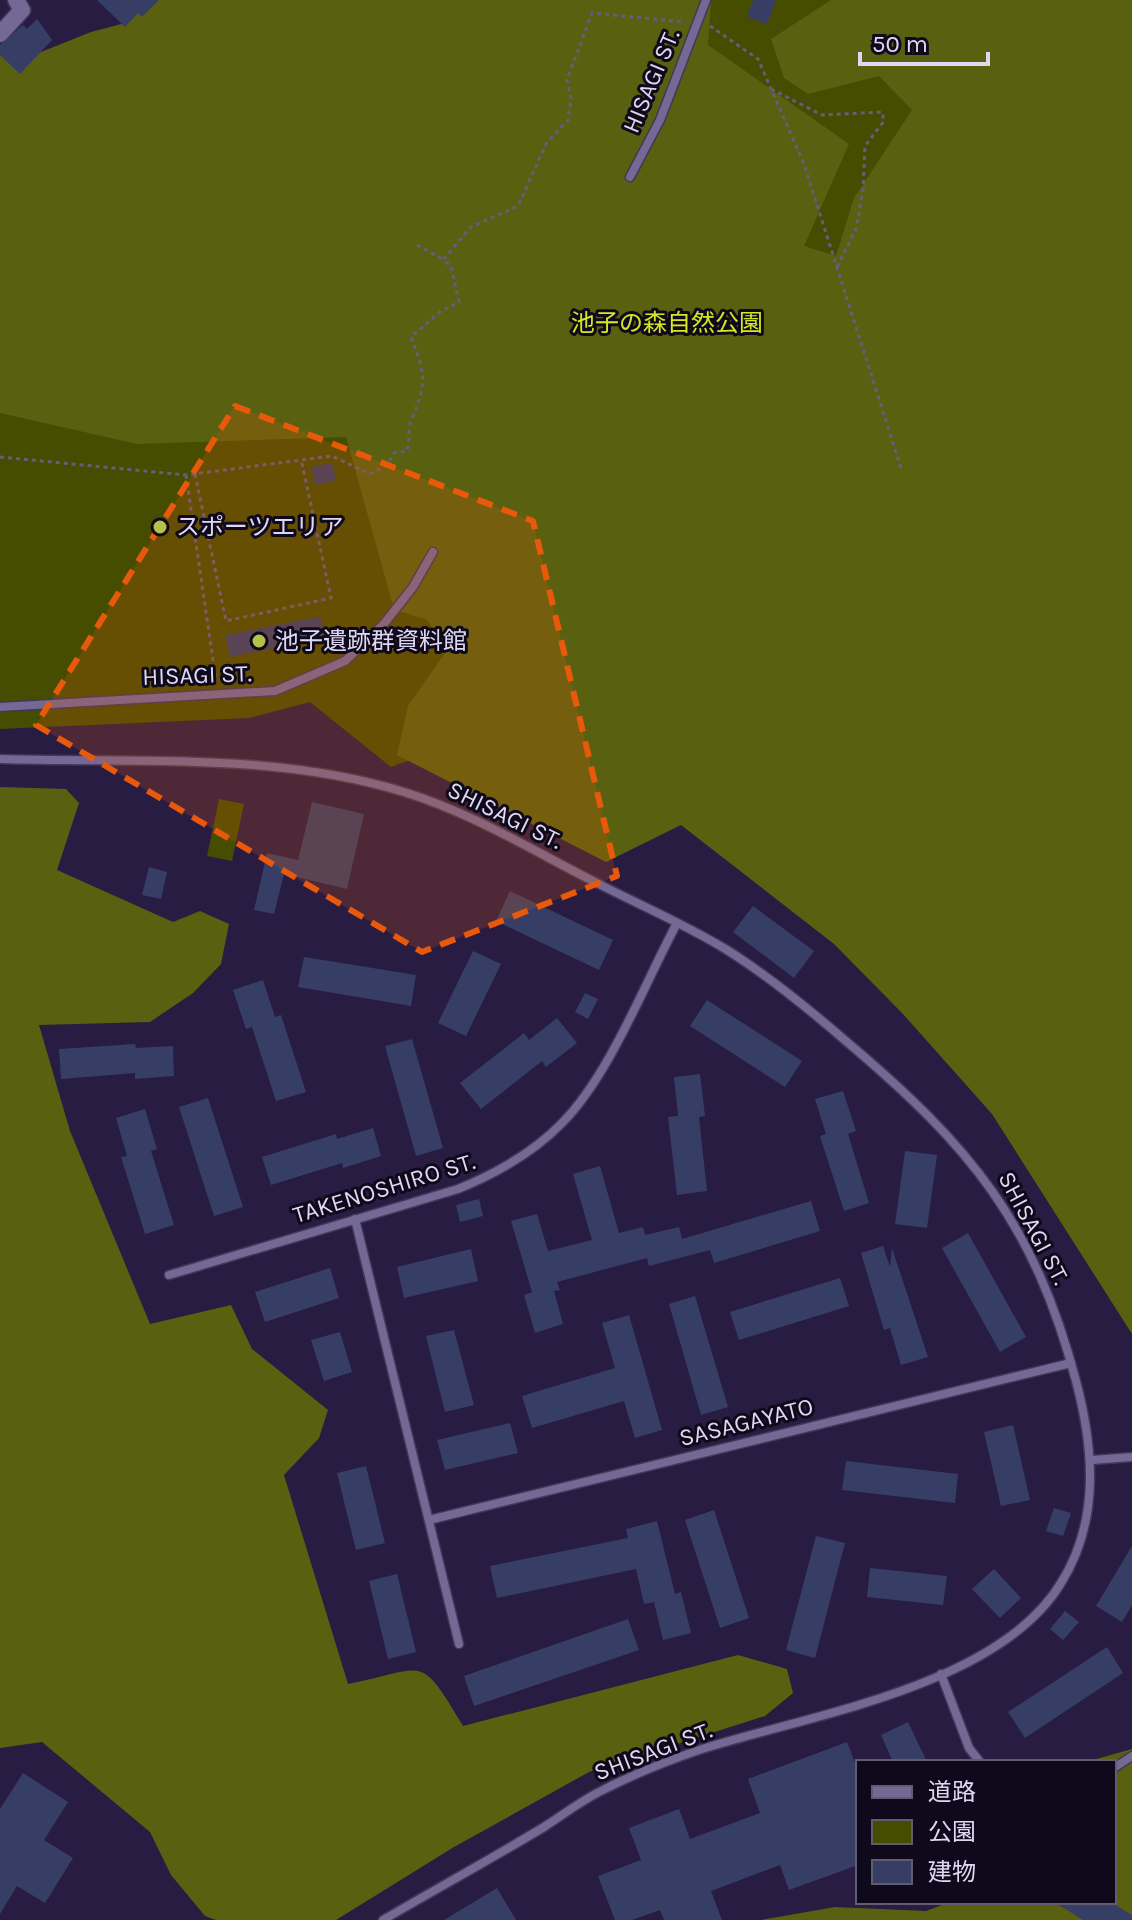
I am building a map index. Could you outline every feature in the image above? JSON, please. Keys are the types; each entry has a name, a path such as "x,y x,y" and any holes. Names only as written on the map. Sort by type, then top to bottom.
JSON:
{"street":[{"path":"0,34 22,10 16,0"}],"lane":[{"name":"HISAGI ST.","path":"630,177 660,120 706,0"},
{"name":"HISAGI ST.","path":"0,707 275,691 345,661 383,625 413,587 433,552"},
{"name":"SHISAGI ST.","path":"0,759 226,764 293,769 401,791 458,811 502,832 723,948 775,982 892,1079 972,1160 1006,1207 1031,1254 1071,1363 1092,1460 1086,1523 1061,1585 1028,1623 997,1647 941,1674 796,1725 667,1761 599,1791 383,1920"},
{"name":"TAKENOSHIRO ST.","path":"169,1275 458,1189 492,1175 532,1150 563,1122 606,1061 676,925"},
{"path":"355,1219 459,1644"},
{"name":"SASAGAYATO","path":"429,1520 1071,1363"},
{"path":"1092,1460 1132,1457"},
{"path":"941,1674 969,1748 978,1760"}],"path":[{"path":"443,260 471,227 518,206 547,142 568,120 571,98 567,80 592,13 679,23 700,19 758,59 804,164 901,468"},
{"path":"770,88 822,115 882,112 884,121 865,146 863,191 856,229 837,267"},
{"path":"0,457 186,475 332,456 370,474 387,465 394,453 407,451 412,438 410,424 422,392 425,369 411,337 441,311 459,302 451,266 417,245"},
{"path":"195,474 226,621 331,598 301,459"},
{"path":"186,475 218,695"}],"highlighted area":[{"path":"235,406 533,521 617,876 422,952 36,725"}],"green space":[{"name":"池子の森自然公園","path":"139,0 711,0 708,45 849,144 804,246 836,256 854,198 912,110 879,76 808,94 784,78 771,39 831,0 1132,0 1132,1334 992,1114 903,1014 834,944 681,825 606,862 397,755 408,706 447,650 427,620 394,609 346,437 137,444 0,413 0,55 11,64 91,32 129,22"},
{"name":"池子の森自然公園","path":"497,0 1132,0 768,629 391,767 310,702 249,718 0,729 0,403"},
{"path":"0,787 66,789 79,803 57,870 173,922 200,911 229,924 221,964 193,993 150,1022 39,1025 70,1131 150,1324 231,1305 252,1349 328,1410 319,1438 284,1475 348,1684 418,1671 437,1686 463,1726 738,1655 787,1669 793,1693 765,1716 589,1772 454,1847 336,1920 216,1920 205,1916 171,1875 150,1832 42,1742 0,1748"},
{"path":"219,799 244,804 232,861 207,856"},
{"path":"1132,1749 1132,1920 761,1920 835,1907 926,1911 945,1904 1116,1904 1116,1760 1093,1760"}],"building":[{"path":"97,0 159,0 142,17 138,13 125,27"},
{"path":"753,0 776,0 767,24 747,17"},
{"path":"37,19 52,40 20,74 0,55 0,45 23,25 27,29"},
{"path":"332,463 336,480 315,485 311,467"},
{"path":"321,618 325,637 230,657 225,635"},
{"path":"312,802 364,814 347,889 284,874 274,914 254,910 267,853 298,860"},
{"path":"149,867 167,872 161,899 142,895"},
{"path":"510,891 613,940 599,970 496,921"},
{"path":"753,906 814,951 794,978 733,932"},
{"path":"473,951 501,964 466,1036 438,1023"},
{"path":"304,957 416,975 411,1006 298,987"},
{"path":"263,980 275,1017 281,1015 306,1092 276,1101 252,1027 246,1029 233,990"},
{"path":"585,993 598,999 588,1019 575,1012"},
{"path":"707,1000 802,1061 785,1087 690,1026"},
{"path":"557,1018 577,1043 546,1067 542,1061 481,1109 460,1083 524,1033 529,1040"},
{"path":"412,1039 443,1148 416,1156 385,1046"},
{"path":"135,1044 136,1048 173,1046 174,1076 135,1079 135,1073 61,1079 59,1049"},
{"path":"700,1074 705,1116 699,1117 707,1191 677,1195 668,1117 678,1116 674,1077"},
{"path":"843,1091 856,1131 848,1134 869,1203 844,1211 820,1136 826,1134 815,1099"},
{"path":"208,1098 243,1207 214,1216 179,1107"},
{"path":"145,1109 157,1149 151,1151 174,1225 145,1234 121,1157 127,1156 116,1118"},
{"path":"373,1128 381,1156 343,1168 342,1163 271,1185 262,1157 336,1134 337,1139"},
{"path":"905,1151 937,1155 927,1228 895,1224"},
{"path":"600,1166 619,1233 643,1227 645,1235 679,1227 682,1239 811,1201 820,1231 714,1263 710,1250 649,1266 647,1258 557,1282 560,1290 554,1291 563,1324 535,1333 524,1295 532,1292 511,1221 537,1214 548,1251 592,1240 573,1174"},
{"path":"479,1199 483,1216 460,1222 456,1205"},
{"path":"968,1233 1026,1337 1000,1352 942,1248"},
{"path":"883,1246 890,1267 892,1248 928,1357 901,1365 890,1328 884,1330 861,1253"},
{"path":"471,1249 478,1281 404,1298 397,1267"},
{"path":"330,1268 339,1298 265,1322 255,1292"},
{"path":"840,1278 849,1306 739,1340 730,1312"},
{"path":"695,1296 728,1407 701,1415 669,1304"},
{"path":"629,1315 662,1430 635,1438 624,1401 532,1428 522,1396 615,1368 602,1323"},
{"path":"454,1330 474,1405 445,1412 426,1336"},
{"path":"340,1332 352,1372 324,1381 311,1340"},
{"path":"510,1423 518,1453 445,1470 437,1440"},
{"path":"1013,1425 1030,1500 1001,1506 984,1432"},
{"path":"846,1461 958,1474 955,1503 842,1490"},
{"path":"366,1466 385,1543 356,1550 337,1473"},
{"path":"1054,1508 1071,1513 1063,1536 1046,1531"},
{"path":"714,1510 749,1618 720,1628 685,1520"},
{"path":"657,1521 675,1594 681,1592 691,1633 663,1640 654,1602 644,1604 636,1569 497,1598 490,1566 628,1538 626,1529"},
{"path":"816,1536 845,1543 815,1658 786,1650"},
{"path":"1132,1546 1132,1605 1122,1622 1096,1606"},
{"path":"870,1568 947,1576 943,1605 867,1597"},
{"path":"994,1569 1021,1598 1000,1618 972,1589"},
{"path":"397,1574 416,1652 388,1659 369,1581"},
{"path":"1065,1611 1079,1622 1063,1640 1050,1629"},
{"path":"628,1619 639,1650 474,1706 464,1676"},
{"path":"1107,1647 1123,1673 1025,1738 1008,1712"},
{"path":"908,1722 926,1760 892,1760 881,1735"},
{"path":"847,1742 856,1766 856,1866 789,1890 780,1865 711,1891 722,1920 664,1920 660,1910 632,1920 615,1920 598,1876 641,1860 629,1828 679,1809 690,1839 760,1813 748,1779"},
{"path":"23,1773 68,1802 44,1840 73,1858 45,1903 17,1886 0,1914 0,1809"},
{"path":"497,1888 516,1920 444,1920"},
{"path":"1057,1904 1114,1904 1132,1915 1132,1920 1083,1920"}],"place":[{"name":"スポーツエリア","path":"160,527"},
{"name":"池子遺跡群資料館","path":"259,641"}]}
